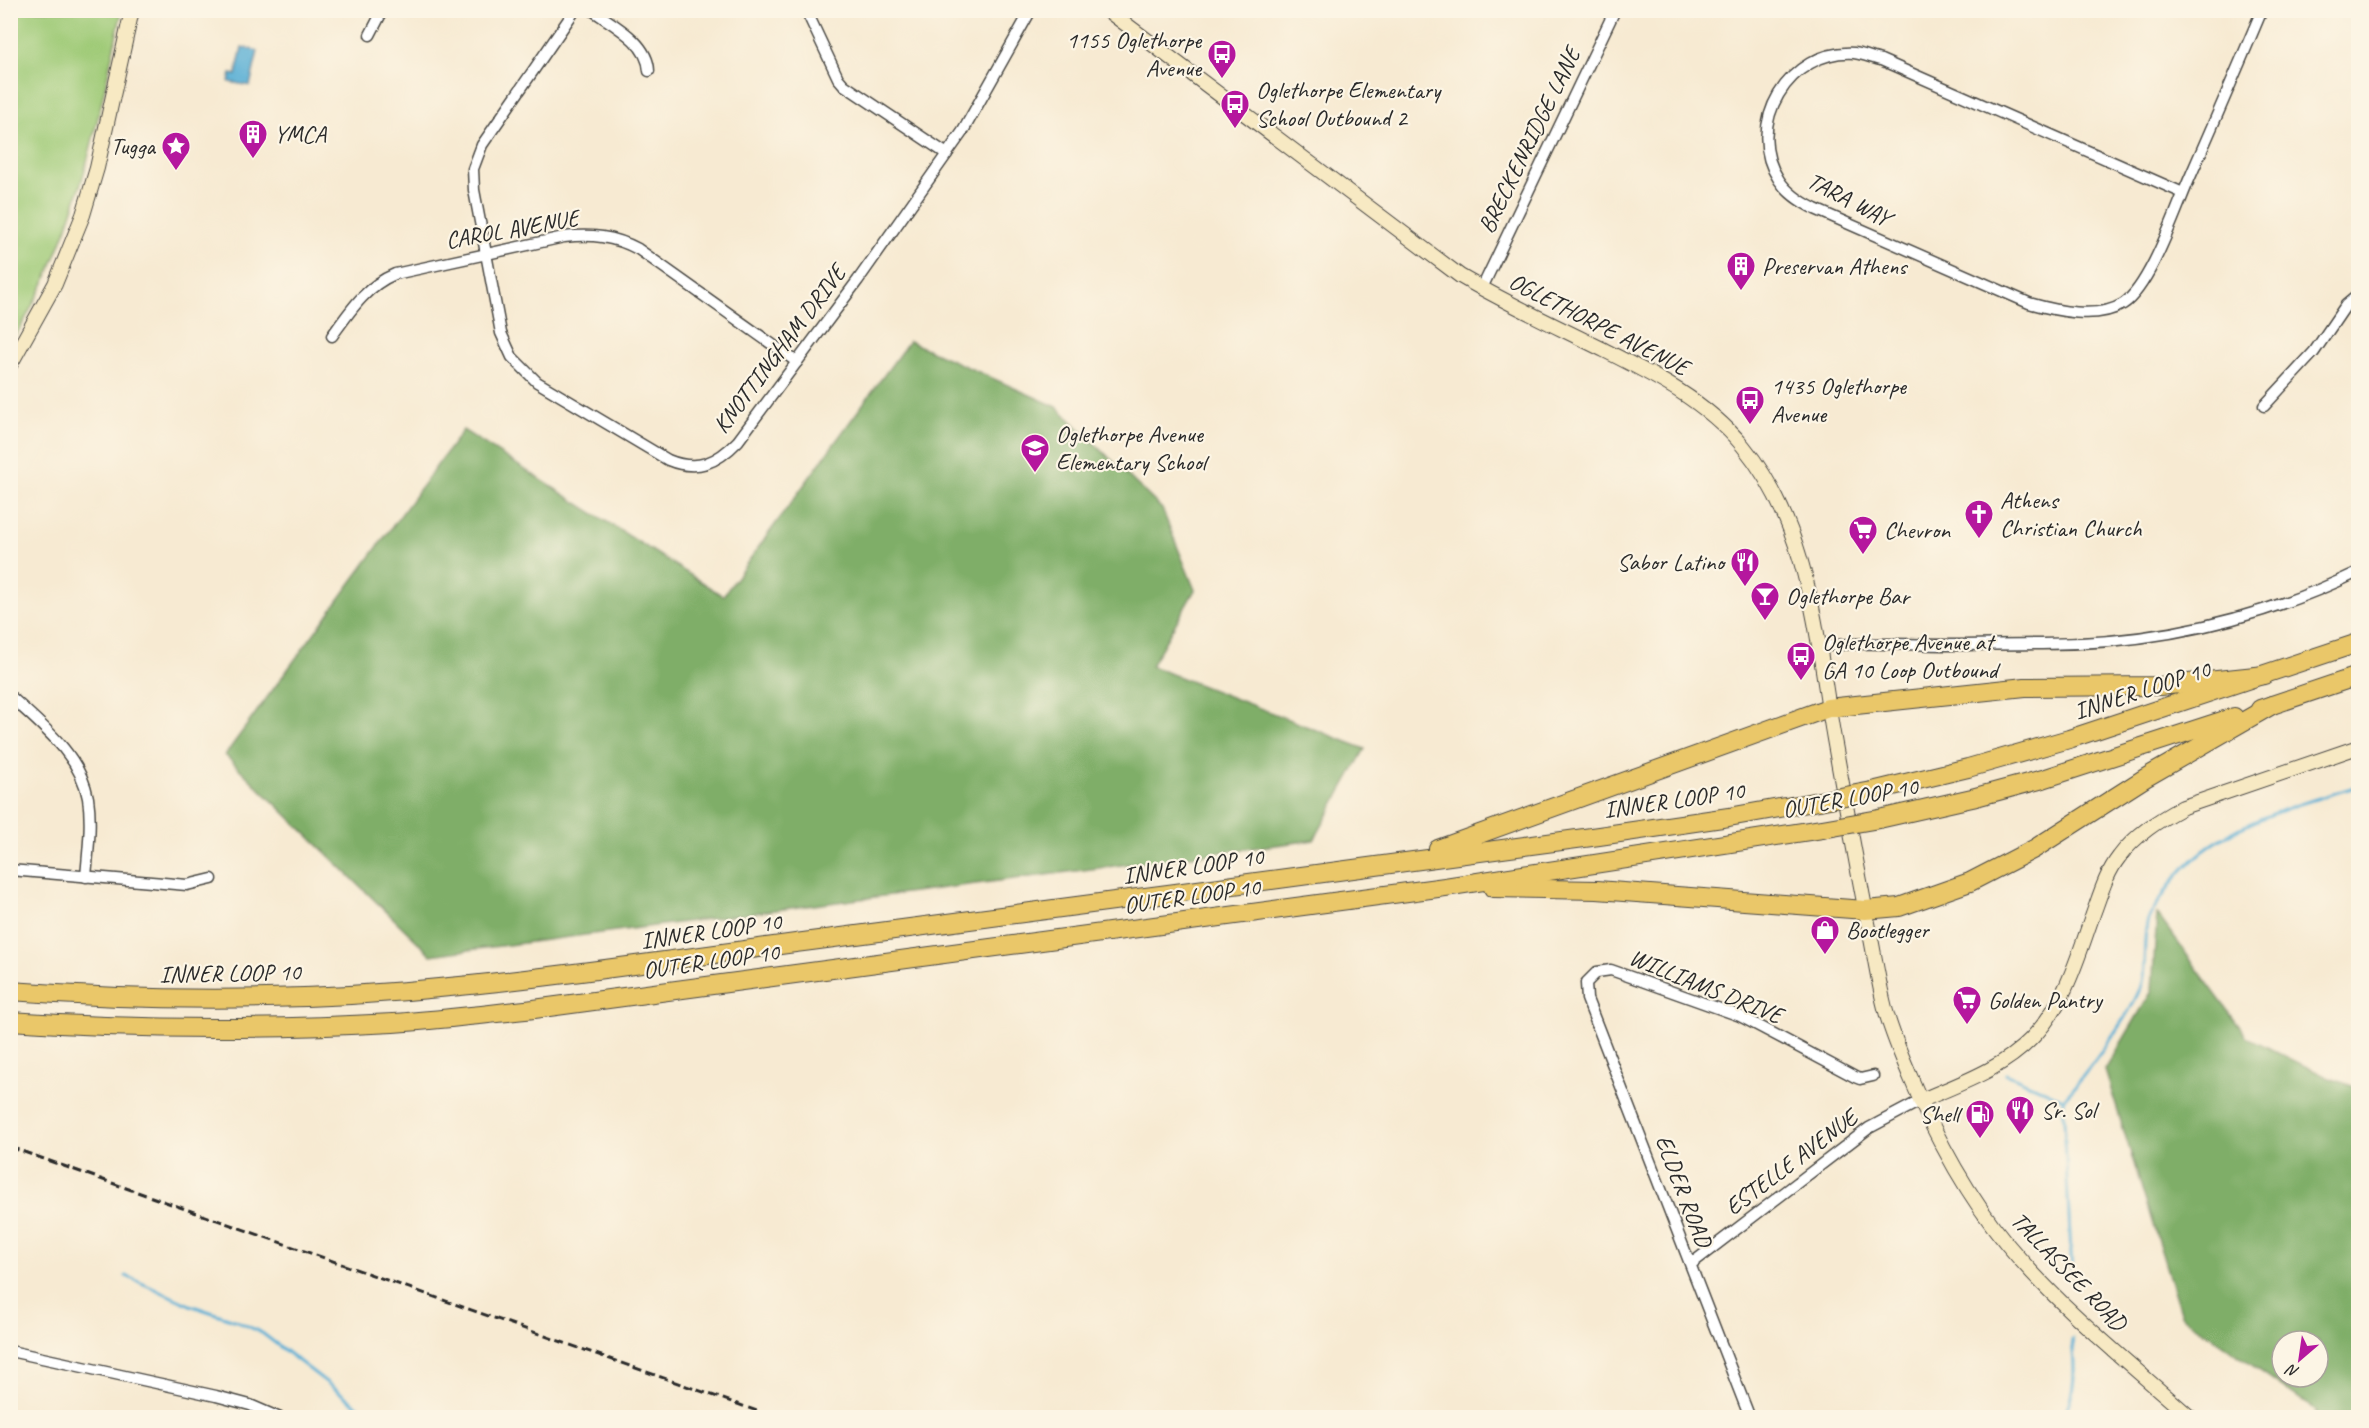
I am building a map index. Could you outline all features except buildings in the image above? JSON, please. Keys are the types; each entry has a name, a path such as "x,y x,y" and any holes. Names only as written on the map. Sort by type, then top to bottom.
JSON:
{"highway":[{"name":"INNER LOOP 10","path":"10,991 107,998 261,998 458,987 630,966 1719,819 1872,791 2012,757 2358,643"},
{"path":"1407,861 1828,708 2025,687 2160,686 2265,675"},
{"name":"OUTER LOOP 10","path":"10,1021 155,1028 395,1023 534,1009 1445,887 1822,829 1972,798 2043,779 2358,676"},
{"path":"1445,887 1597,890 1865,910 1899,907 1979,877 2034,849 2145,778 2272,705"}],"main road":[{"path":"10,365 55,284 83,215 97,168 132,10"},
{"name":"OGLETHORPE AVENUE","path":"1107,10 1429,254 1482,288 1674,386 1708,410 1741,444 1767,479 1788,521 1804,570 1850,827"},
{"path":"1920,1101 2010,1058 2038,1031 2059,1003 2106,878 2118,857 2134,839 2156,821 2183,807 2358,747"},
{"name":"TALLASSEE ROAD","path":"1850,827 1885,1009 1897,1046 1920,1101 1937,1137 1967,1189 2008,1245 2074,1314 2191,1418"}],"street":[{"path":"370,35 383,10"},
{"name":"KNOTTINGHAM DRIVE","path":"575,10 482,145 473,169 474,190 501,333 512,357 520,367 547,388 654,453 680,465 698,466 716,459 731,448 858,280 974,112 1030,10"},
{"path":"592,10 635,43 647,57 649,71"},
{"path":"806,10 838,78 947,154"},
{"name":"BRECKENRIDGE LANE","path":"1482,288 1615,10"},
{"name":"TARA WAY","path":"2183,193 1881,60 1854,53 1826,57 1813,62 1791,76 1776,98 1767,123 1769,152 1777,178 1801,202 2015,298 2046,308 2100,312 2124,303 2141,285 2149,272 2262,10"},
{"name":"CAROL AVENUE","path":"332,336 367,291 385,278 486,253 583,235 617,239 651,256 796,362"},
{"path":"2264,406 2308,360 2346,305 2358,294 2358,284"},
{"path":"1819,647 1858,643 2068,644 2153,637 2203,627 2258,612 2302,597 2358,572"},
{"path":"10,696 70,756 83,782 90,816 86,877"},
{"path":"10,870 187,885 212,879"},
{"name":"WILLIAMS DRIVE","path":"1588,978 1597,972 1611,970 1740,1016 1855,1077 1860,1079 1873,1076"},
{"name":"ELDER ROAD","path":"1588,978 1585,988 1587,999 1750,1418"},
{"name":"ESTELLE AVENUE","path":"1690,1264 1869,1128 1920,1101"},
{"path":"10,1351 29,1353 166,1387 216,1396 250,1405 280,1418"}],"green space":[{"path":"11,10 122,11 89,156 67,227 38,295 11,342"},
{"name":"Oglethorpe Avenue Elementary School","path":"909,341 1057,407 1162,509 1195,590 1151,666 1365,749 1314,840 431,955 225,755 463,430 723,596"},
{"path":"2157,914 2247,1037 2327,1077 2358,1088 2358,1417 2312,1417 2317,1411 2286,1389 2330,1389 2330,1329 2270,1329 2270,1378 2181,1315 2105,1070 2152,991"}],"water":[{"path":"242,47 258,51 250,86 229,82 231,74 236,75"}],"waterway":[{"path":"2072,1274 2063,1099 2108,1043 2138,994 2143,975 2146,930 2151,913 2178,875 2222,838 2275,813 2358,786"},
{"path":"2006,1074 2063,1099"},
{"path":"126,1276 190,1305 237,1321 262,1333 373,1418"},
{"path":"2062,1418 2073,1389 2072,1339"}],"railway":[{"path":"10,1147 777,1418"}],"place":[{"name":"1155 Oglethorpe Avenue","path":"1222,80"},
{"name":"Oglethorpe Elementary School Outbound 2","path":"1235,130"},
{"name":"YMCA","path":"253,160"},
{"name":"Tugga","path":"176,172"},
{"name":"Preservan Athens","path":"1741,292"},
{"name":"1435 Oglethorpe Avenue","path":"1750,426"},
{"name":"Oglethorpe Avenue Elementary School","path":"1035,474"},
{"name":"Athens Christian Church","path":"1979,540"},
{"name":"Chevron","path":"1863,556"},
{"name":"Sabor Latino","path":"1745,588"},
{"name":"Oglethorpe Bar","path":"1765,622"},
{"name":"Oglethorpe Avenue at GA 10 Loop Outbound","path":"1801,682"},
{"name":"Bootlegger","path":"1825,956"},
{"name":"Golden Pantry","path":"1967,1026"},
{"name":"Sr. Sol","path":"2020,1136"},
{"name":"Shell","path":"1980,1140"}]}
